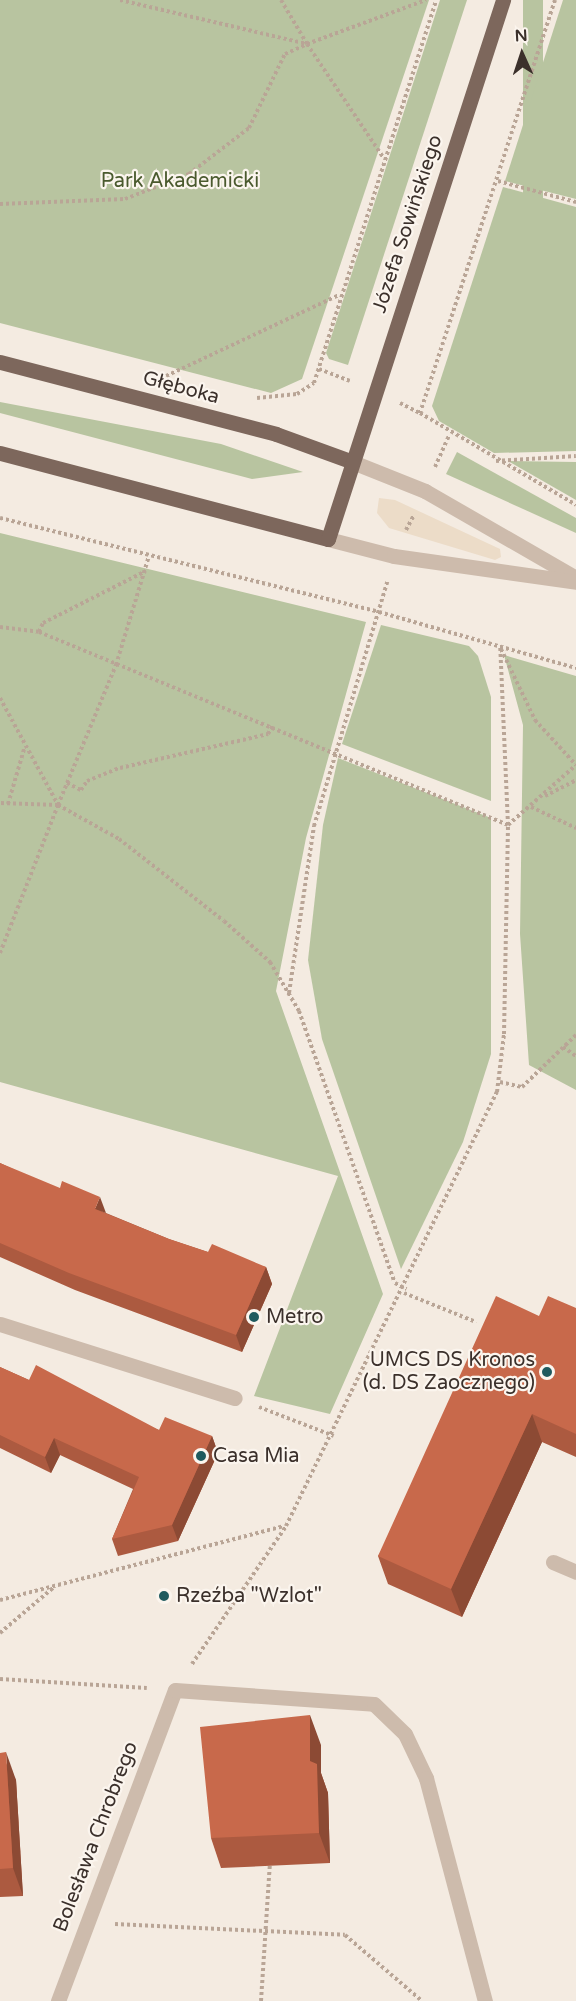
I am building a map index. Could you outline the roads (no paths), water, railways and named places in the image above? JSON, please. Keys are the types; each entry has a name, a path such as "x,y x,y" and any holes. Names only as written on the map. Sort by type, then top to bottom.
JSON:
{"main road":[{"name":"Józefa Sowińskiego","path":"350,461 503,0"},
{"name":"Głęboka","path":"0,362 276,434 350,461"},
{"name":"Głęboka","path":"0,453 327,539"},
{"path":"327,539 350,461"}],"street":[{"name":"Głęboka","path":"350,461 425,492 576,580"},
{"name":"Głęboka","path":"327,539 394,556 576,580"},
{"path":"0,1324 236,1398"},
{"path":"553,1562 576,1572"},
{"name":"Bolesława Chrobrego","path":"58,2001 85,1923 175,1690 374,1704 405,1734 426,1778 485,2001"}],"place":[{"name":"Metro","path":"254,1317"},
{"name":"UMCS DS Kronos (d. DS Zaocznego)","path":"547,1372"},
{"name":"Casa Mia","path":"201,1456"},
{"name":"Rzeźba \"Wzlot\"","path":"164,1596"}],"park label":[{"name":"Park Akademicki","path":"180,181"}]}
